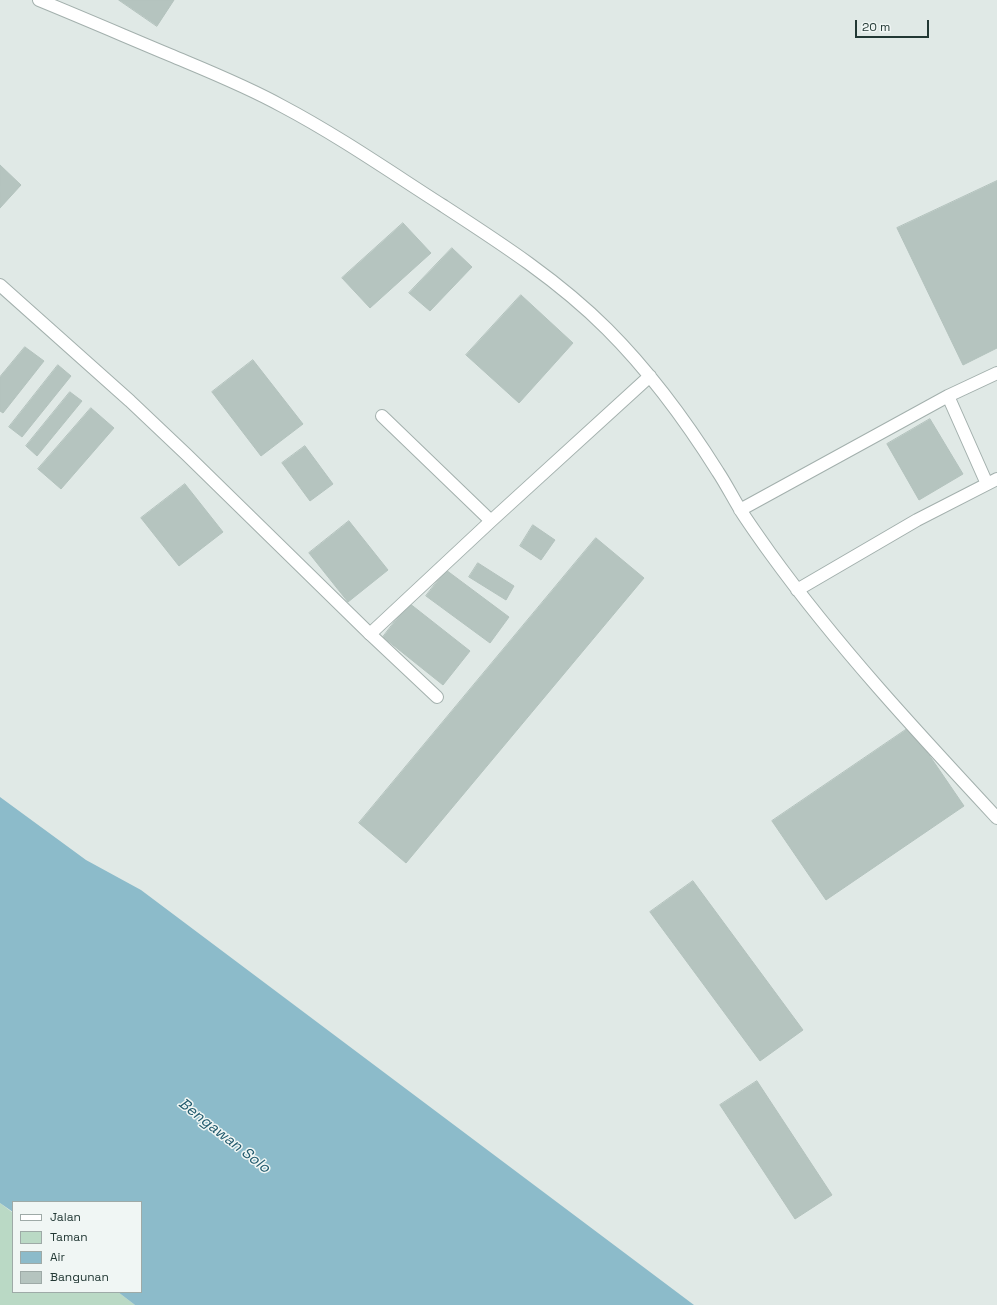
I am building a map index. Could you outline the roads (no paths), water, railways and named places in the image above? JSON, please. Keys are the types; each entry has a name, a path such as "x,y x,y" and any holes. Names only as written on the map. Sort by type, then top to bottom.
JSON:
{"street":[{"path":"39,0 234,82 281,105 315,124 460,216 550,279 584,307 609,330 650,376 705,452 740,510 797,590 866,674 997,818"},
{"path":"0,285 130,401 437,697"},
{"path":"740,510 948,396 997,373"},
{"path":"370,634 650,376"},
{"path":"797,590 917,520 992,481 948,396"},
{"path":"382,416 491,521"}],"water":[{"name":"Bengawan Solo","path":"0,797 86,860 141,890 694,1305 135,1305 119,1293 142,1293 142,1201 12,1201 12,1211 0,1203"}]}
